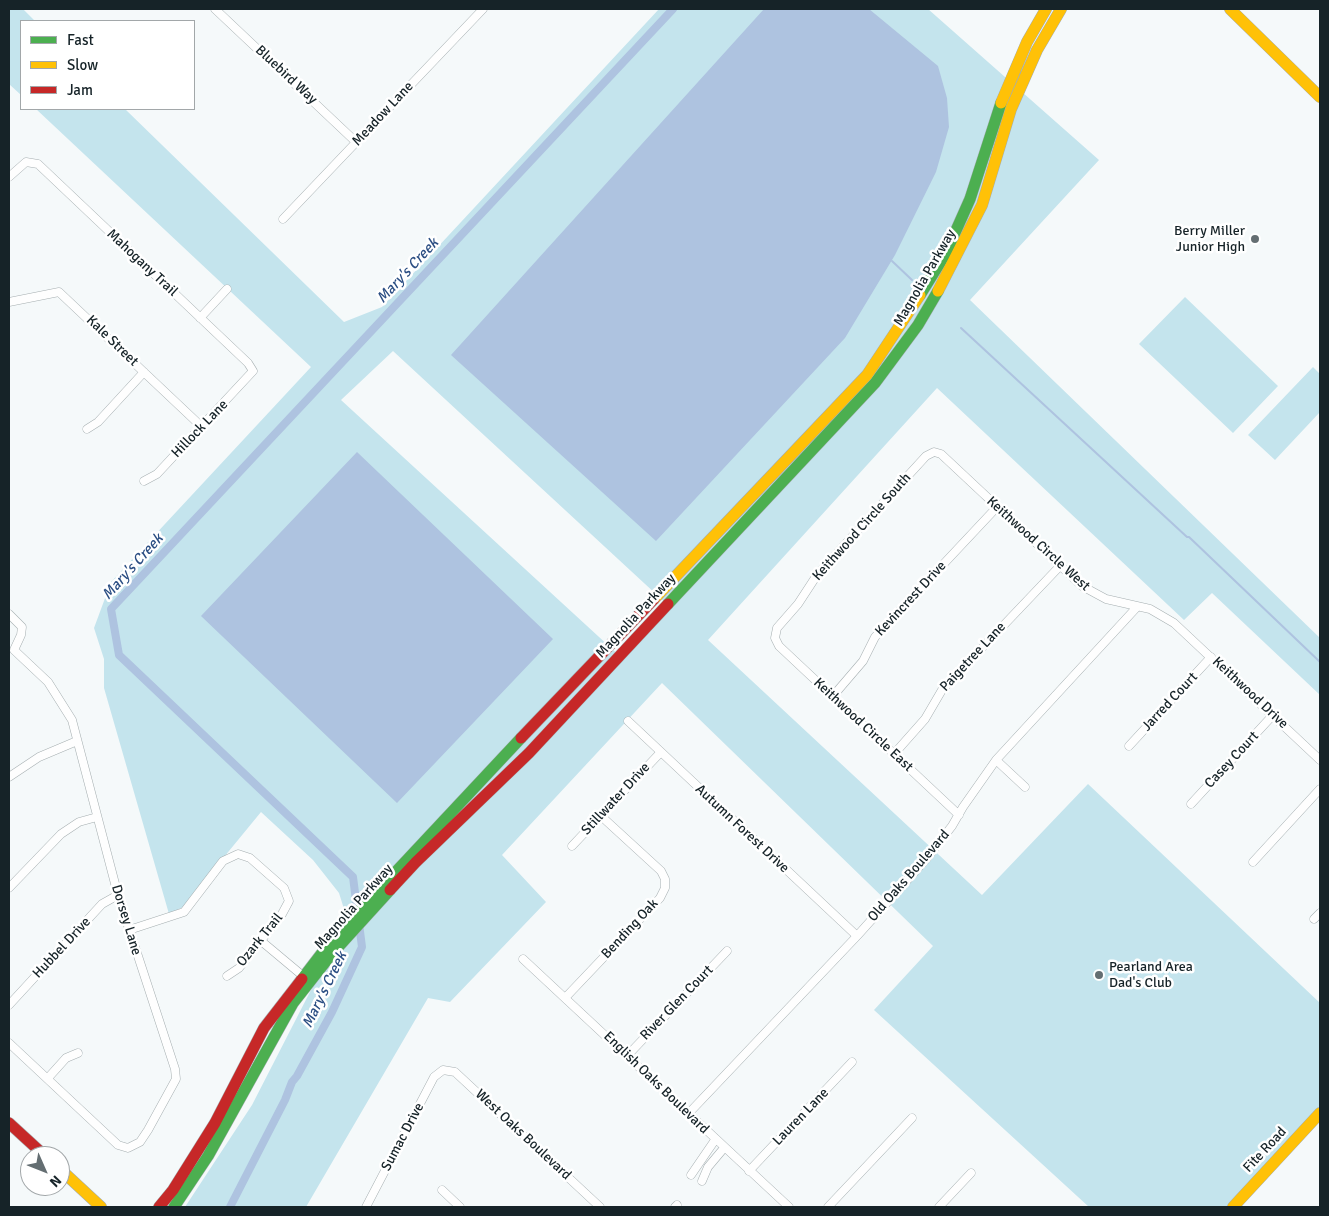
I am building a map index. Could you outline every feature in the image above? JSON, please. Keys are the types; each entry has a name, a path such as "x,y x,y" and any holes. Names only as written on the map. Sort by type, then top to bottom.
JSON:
{"street":[{"name":"Bluebird Way","path":"215,9 356,142"},
{"name":"Magnolia Parkway","path":"159,1207 173,1190 215,1123 264,1028 303,976 579,676 867,375 879,368 954,236 970,199 1000,106 1026,42 1046,9"},
{"name":"Magnolia Parkway","path":"393,880 529,753 678,593 918,326 982,205 1011,109 1037,50 1061,9"},
{"path":"1230,9 1320,97"},
{"name":"Meadow Lane","path":"283,219 478,10"},
{"name":"Mahogany Trail","path":"9,177 26,162 38,164 248,363 253,371"},
{"path":"954,236 964,242"},
{"path":"200,318 226,289"},
{"name":"Kale Street","path":"9,302 59,292 202,427"},
{"name":"Hillock Lane","path":"144,482 157,474 253,371"},
{"path":"87,429 98,422 144,372"},
{"name":"Keithwood Circle West","path":"936,452 941,454 1060,566 1094,593 1160,614 1179,627"},
{"name":"Keithwood Circle South","path":"775,632 798,604 817,575 926,456 936,452"},
{"name":"Kevincrest Drive","path":"833,696 863,661 875,638 997,507"},
{"name":"Paigetree Lane","path":"894,754 924,719 942,690 1060,566"},
{"path":"668,583 678,593"},
{"name":"Old Oaks Boulevard","path":"688,1114 857,936 940,844 996,760 1137,607"},
{"path":"9,614 22,627 21,635 11,652"},
{"name":"Keithwood Drive","path":"1179,627 1320,760"},
{"name":"Keithwood Circle East","path":"775,632 775,638 779,646 959,815"},
{"name":"Dorsey Lane","path":"11,652 48,682 72,720 118,895 175,1069 176,1078 140,1142 128,1148 118,1145 48,1078"},
{"name":"Jarred Court","path":"1129,746 1211,657"},
{"path":"579,676 590,687"},
{"name":"Casey Court","path":"1191,804 1273,716"},
{"name":"Autumn Forest Drive","path":"628,721 857,936"},
{"path":"9,777 39,757 77,741"},
{"name":"Stillwater Drive","path":"572,846 660,753"},
{"path":"996,760 1025,787"},
{"path":"1253,862 1320,788"},
{"name":"Bending Oak","path":"565,998 660,898 665,888 665,879 661,871 601,816"},
{"path":"9,888 61,834 79,822 97,817"},
{"name":"Ozark Trail","path":"129,930 184,912 223,861 238,854 250,858 284,888 289,901 282,914 240,968 227,976"},
{"name":"Hubbel Drive","path":"9,1005 102,904 118,895"},
{"path":"1314,919 1320,912"},
{"path":"260,940 303,976"},
{"name":"Magnolia Parkway","path":"174,1207 208,1156 293,1003 336,942"},
{"name":"River Glen Court","path":"627,1056 727,951"},
{"name":"English Oaks Boulevard","path":"523,959 789,1207"},
{"path":"9,1043 48,1078 66,1058 78,1053"},
{"name":"Lauren Lane","path":"749,1171 852,1062"},
{"name":"Sumac Drive","path":"366,1207 434,1077 443,1070"},
{"name":"West Oaks Boulevard","path":"443,1070 455,1072 600,1207"},
{"name":"Fite Road","path":"1233,1207 1320,1113"},
{"path":"828,1207 912,1118"},
{"path":"9,1123 34,1146"},
{"path":"691,1175 715,1140"},
{"path":"702,1181 708,1167 724,1148"},
{"path":"939,1207 971,1173"},
{"path":"70,1178 101,1207"},
{"path":"442,1190 460,1207"}],"shaded area":[{"path":"9,9 23,9 34,20 20,20 20,94 9,84"},
{"path":"659,9 928,9 1099,160 970,300 1320,638 1320,695 1212,593 1184,620 937,388 708,640 982,895 1088,784 1320,1003 1320,1106 1226,1207 1089,1207 874,1010 933,946 662,683 502,855 546,902 450,1002 428,998 306,1207 185,1207 252,1105 313,986 344,909 339,893 313,860 261,812 183,907 169,914 104,688 104,659 94,628 111,582 311,367 37,110 126,110 344,322 382,307","holes":["393,351 671,608 623,659 341,400"]},
{"path":"764,9 869,9 938,66 947,98 949,127 936,172 895,255 845,338 656,541 451,355"},
{"path":"1185,297 1278,386 1233,433 1139,344"},
{"path":"1313,367 1320,374 1320,412 1275,460 1248,435"},
{"path":"357,452 553,639 397,803 201,616"}],"waterway":[{"name":"Mary's Creek","path":"230,1207 285,1100 292,1082 332,1012 362,947 353,877 119,655 111,609 673,9"},
{"path":"892,261 912,280"},
{"path":"961,328 1189,537 1320,662"}],"traffic: fast":[{"path":"920,295 946,253 970,199 1001,103"},
{"path":"668,604 875,383 918,325 938,291"},
{"path":"302,979 332,940 521,738"},
{"path":"174,1207 208,1156 293,1003 330,956 390,890"}],"traffic: slow":[{"path":"1001,103 1027,42 1046,9"},
{"path":"938,291 982,205 1011,109 1037,50 1061,9"},
{"path":"1230,9 1320,97"},
{"path":"654,599 867,375 920,295"},
{"path":"1233,1207 1320,1113"},
{"path":"70,1178 101,1207"}],"traffic: jam":[{"path":"521,738 654,599"},
{"path":"390,890 416,862 529,753 668,604"},
{"path":"159,1207 173,1190 215,1123 264,1028 302,979"},
{"path":"9,1123 34,1146"}],"place":[{"name":"Berry Miller Junior High","path":"1255,239"},
{"name":"Pearland Area Dad's Club","path":"1099,975"}]}
